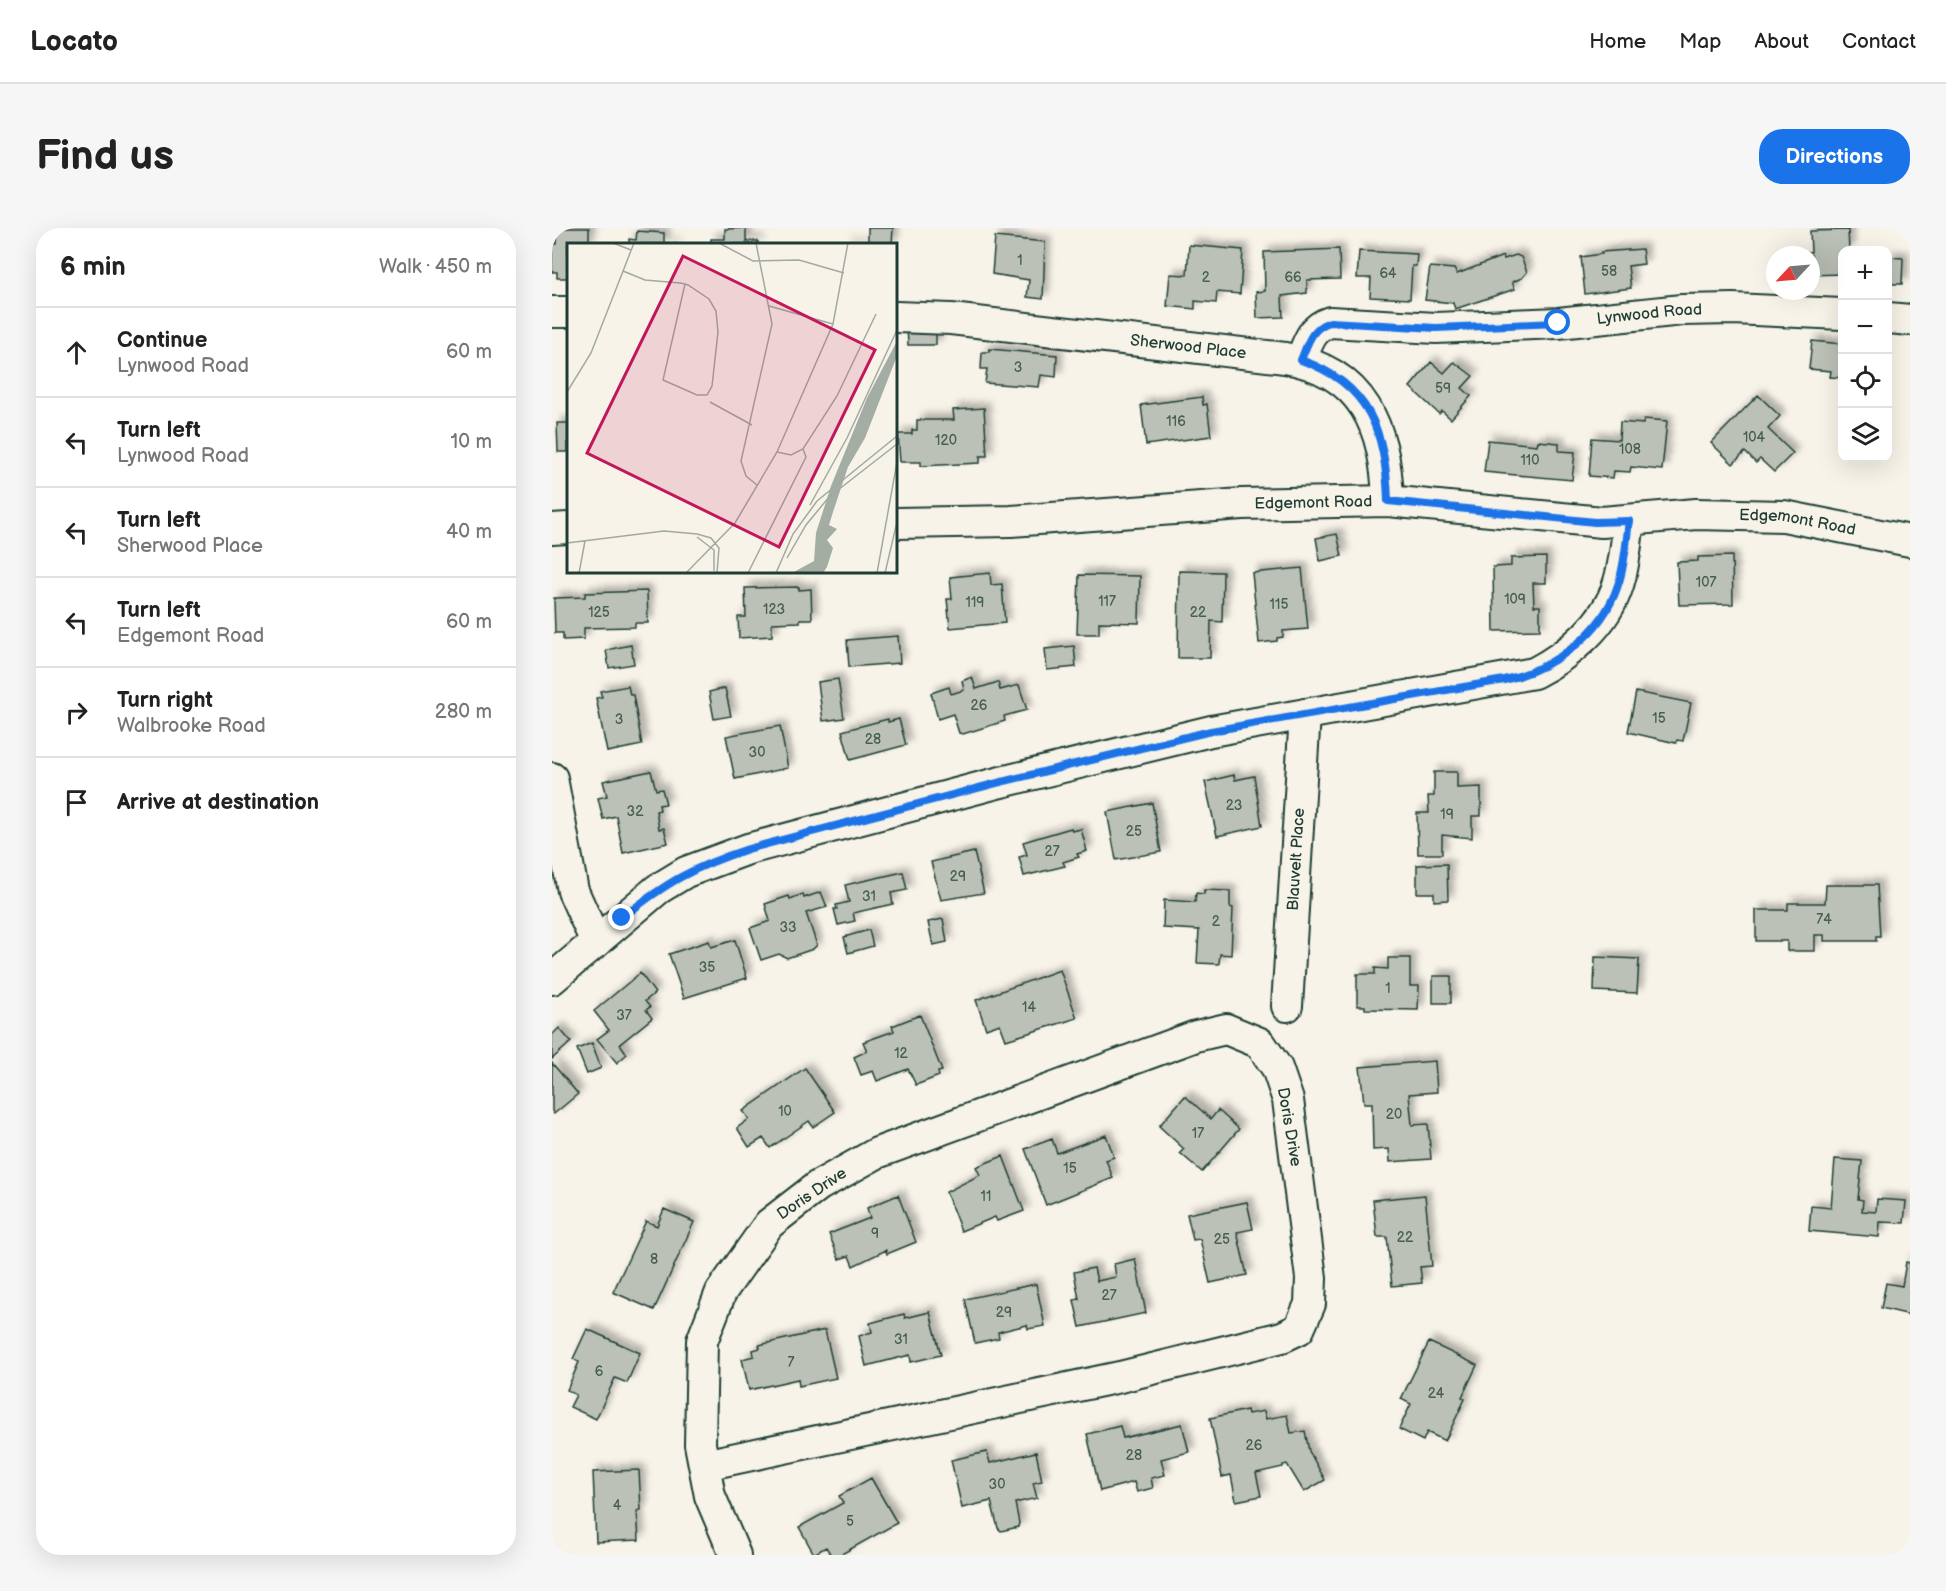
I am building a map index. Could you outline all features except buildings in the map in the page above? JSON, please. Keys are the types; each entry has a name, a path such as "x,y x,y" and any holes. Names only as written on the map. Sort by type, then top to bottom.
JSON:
{"street":[{"name":"Lynwood Road","path":"1301,360 1310,336 1316,329 1330,322 1436,328 1558,323 1682,310 1732,309 1838,314"},
{"name":"Sherwood Place","path":"897,317 992,323 1301,360 1339,379 1351,388 1370,412 1382,441 1388,501"},
{"path":"1892,318 1910,320"},
{"name":"Edgemont Road","path":"897,523 1011,521 1242,504 1388,501 1595,522 1696,514 1784,516 1910,541"},
{"path":"552,979 658,889 676,878 748,849 1160,743 1305,714 1534,673 1556,661 1594,626 1614,596 1622,570 1629,521"},
{"path":"552,529 567,528"},
{"name":"Blauvelt Place","path":"1287,1006 1305,714"},
{"path":"552,778 573,891 596,942"},
{"name":"Doris Drive","path":"704,1465 1120,1377 1282,1337 1299,1329 1310,1304 1311,1278 1288,1100 1277,1068 1260,1043 1226,1029 1196,1036 877,1153 818,1186 769,1224 721,1292 702,1341 700,1444 704,1465 710,1496 735,1555"}],"route":[{"path":"622,918 658,889 686,872 748,849 997,783 1211,731 1504,680 1534,673 1556,661 1594,626 1614,596 1622,570 1629,521 1595,522 1388,501 1387,472 1382,441 1370,412 1351,388 1323,369 1301,360 1310,336 1316,329 1323,324 1336,321 1436,328 1558,323"}]}
